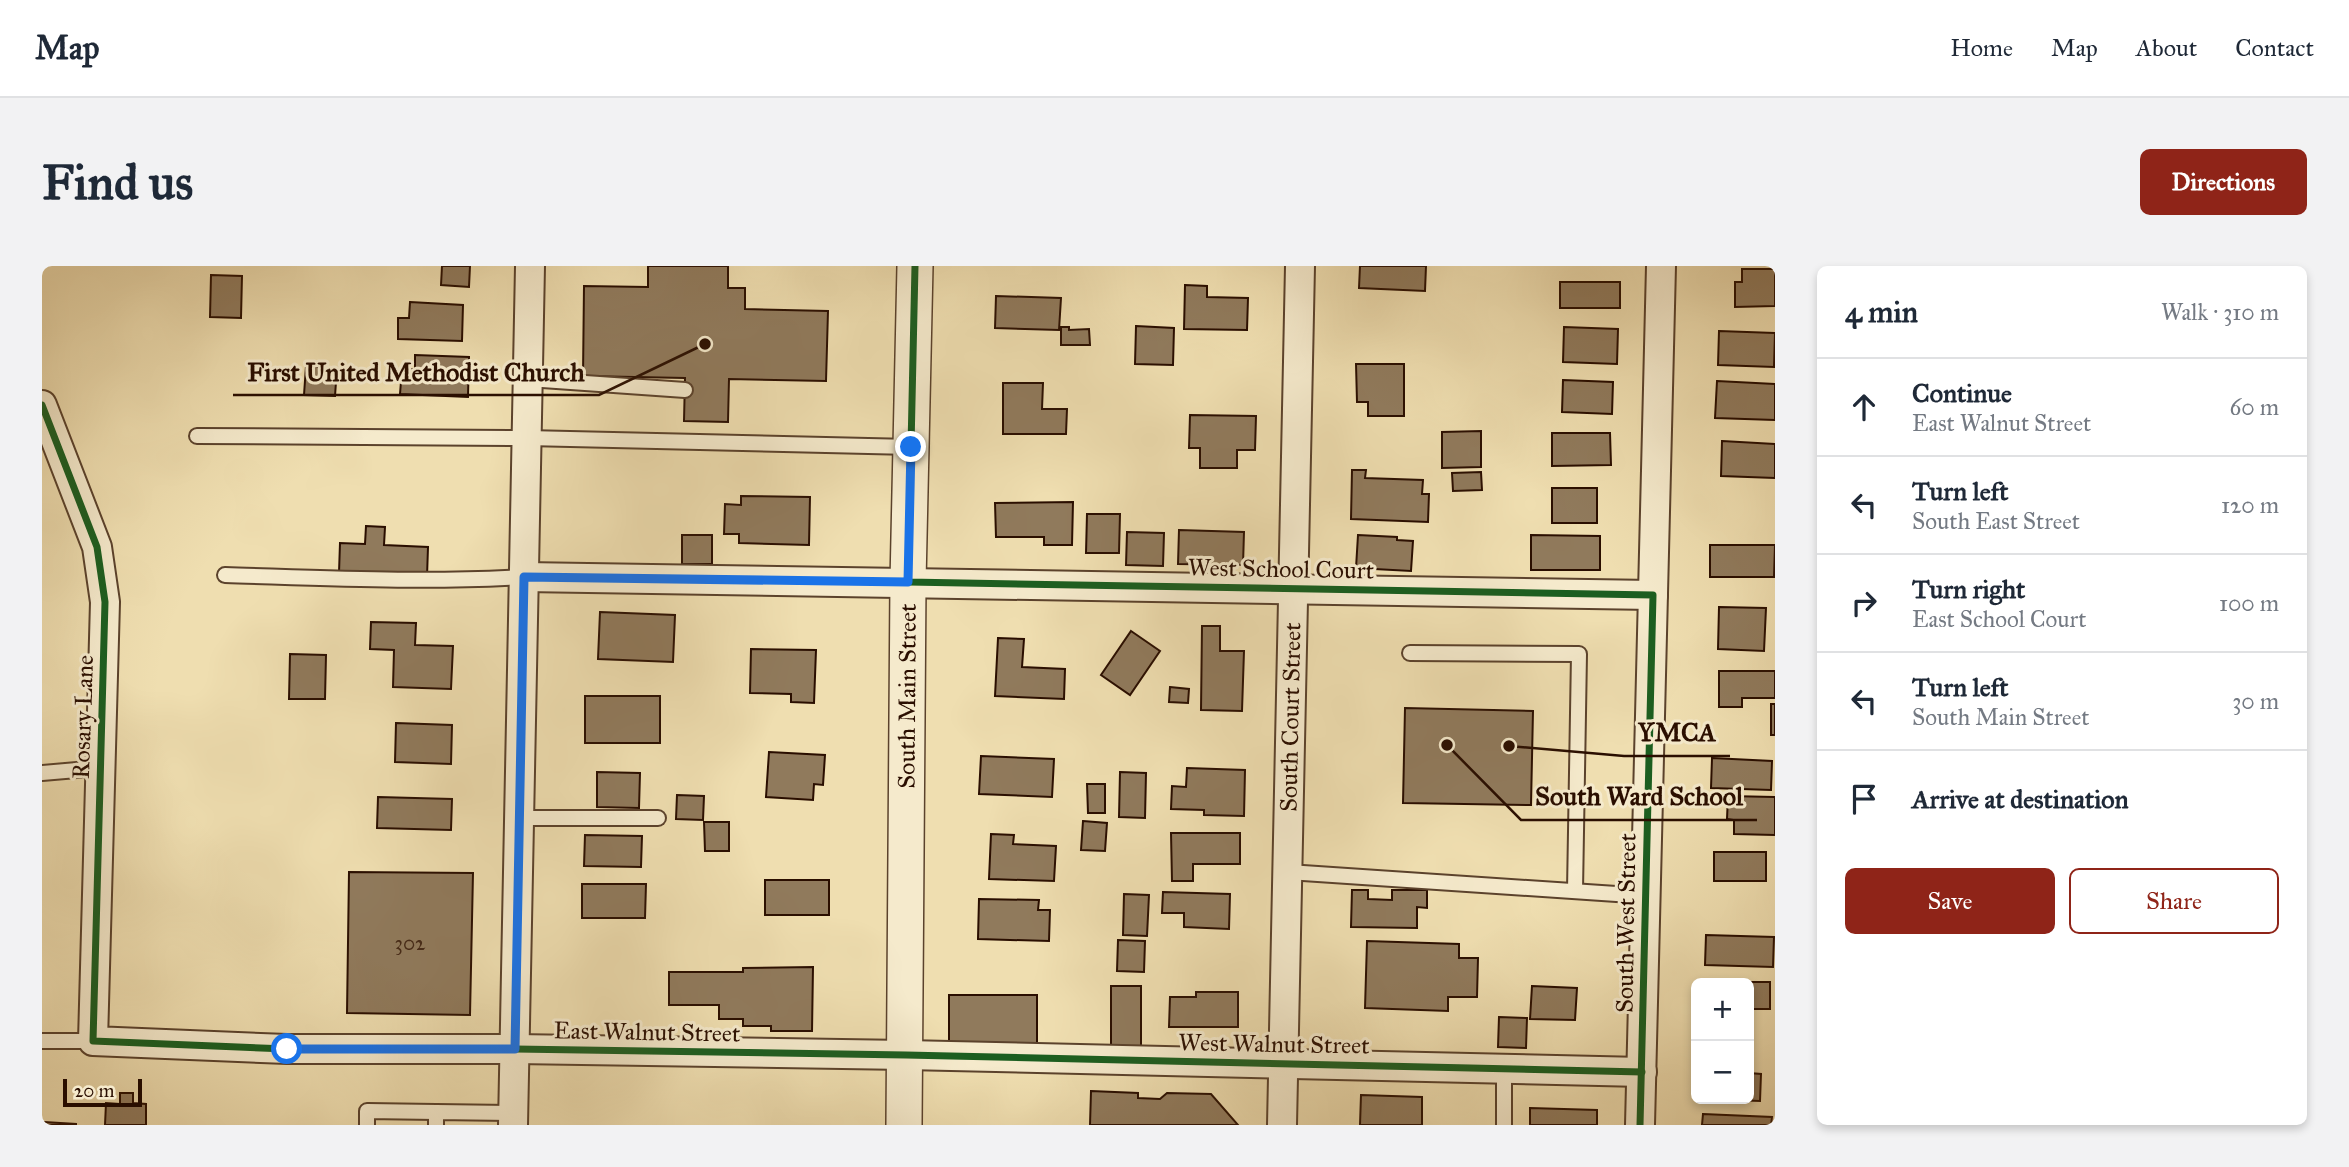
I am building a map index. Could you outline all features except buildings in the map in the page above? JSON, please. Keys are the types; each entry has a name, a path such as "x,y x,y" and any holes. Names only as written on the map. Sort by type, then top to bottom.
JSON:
{"street":[{"path":"513,1119 530,266"},
{"name":"South Main Street","path":"904,1125 908,582 915,266"},
{"name":"South Court Street","path":"1282,1125 1300,266"},
{"name":"South West Street","path":"1640,1125 1661,266"},
{"name":"Rosary Lane","path":"42,405 97,547 105,602 93,1041"},
{"name":"West School Court","path":"524,577 1653,595"},
{"name":"East Walnut Street","path":"93,1041 287,1049 515,1049 906,1055"},
{"name":"West Walnut Street","path":"906,1055 1642,1072"}],"lane":[{"path":"528,379 685,390"},
{"path":"197,436 527,438 911,447"},
{"path":"225,575 393,580 524,577"},
{"path":"1410,653 1578,654 1575,891"},
{"path":"42,774 100,768"},
{"path":"519,818 658,818"},
{"path":"1288,872 1646,896"},
{"path":"42,1041 93,1041"},
{"path":"1504,1069 1504,1125"},
{"path":"367,1125 367,1111 436,1118 513,1119"}],"cycle path":[{"path":"915,266 908,582 1653,595 1640,1125"},
{"path":"42,405 97,547 105,602 93,1041 287,1049 515,1049 906,1055 1642,1072"}],"place":[{"name":"First United Methodist Church","path":"705,344"},
{"name":"South Ward School","path":"1447,745"},
{"name":"YMCA","path":"1509,746"}],"route":[{"path":"287,1049 515,1049 524,577 908,582 911,447"}]}
